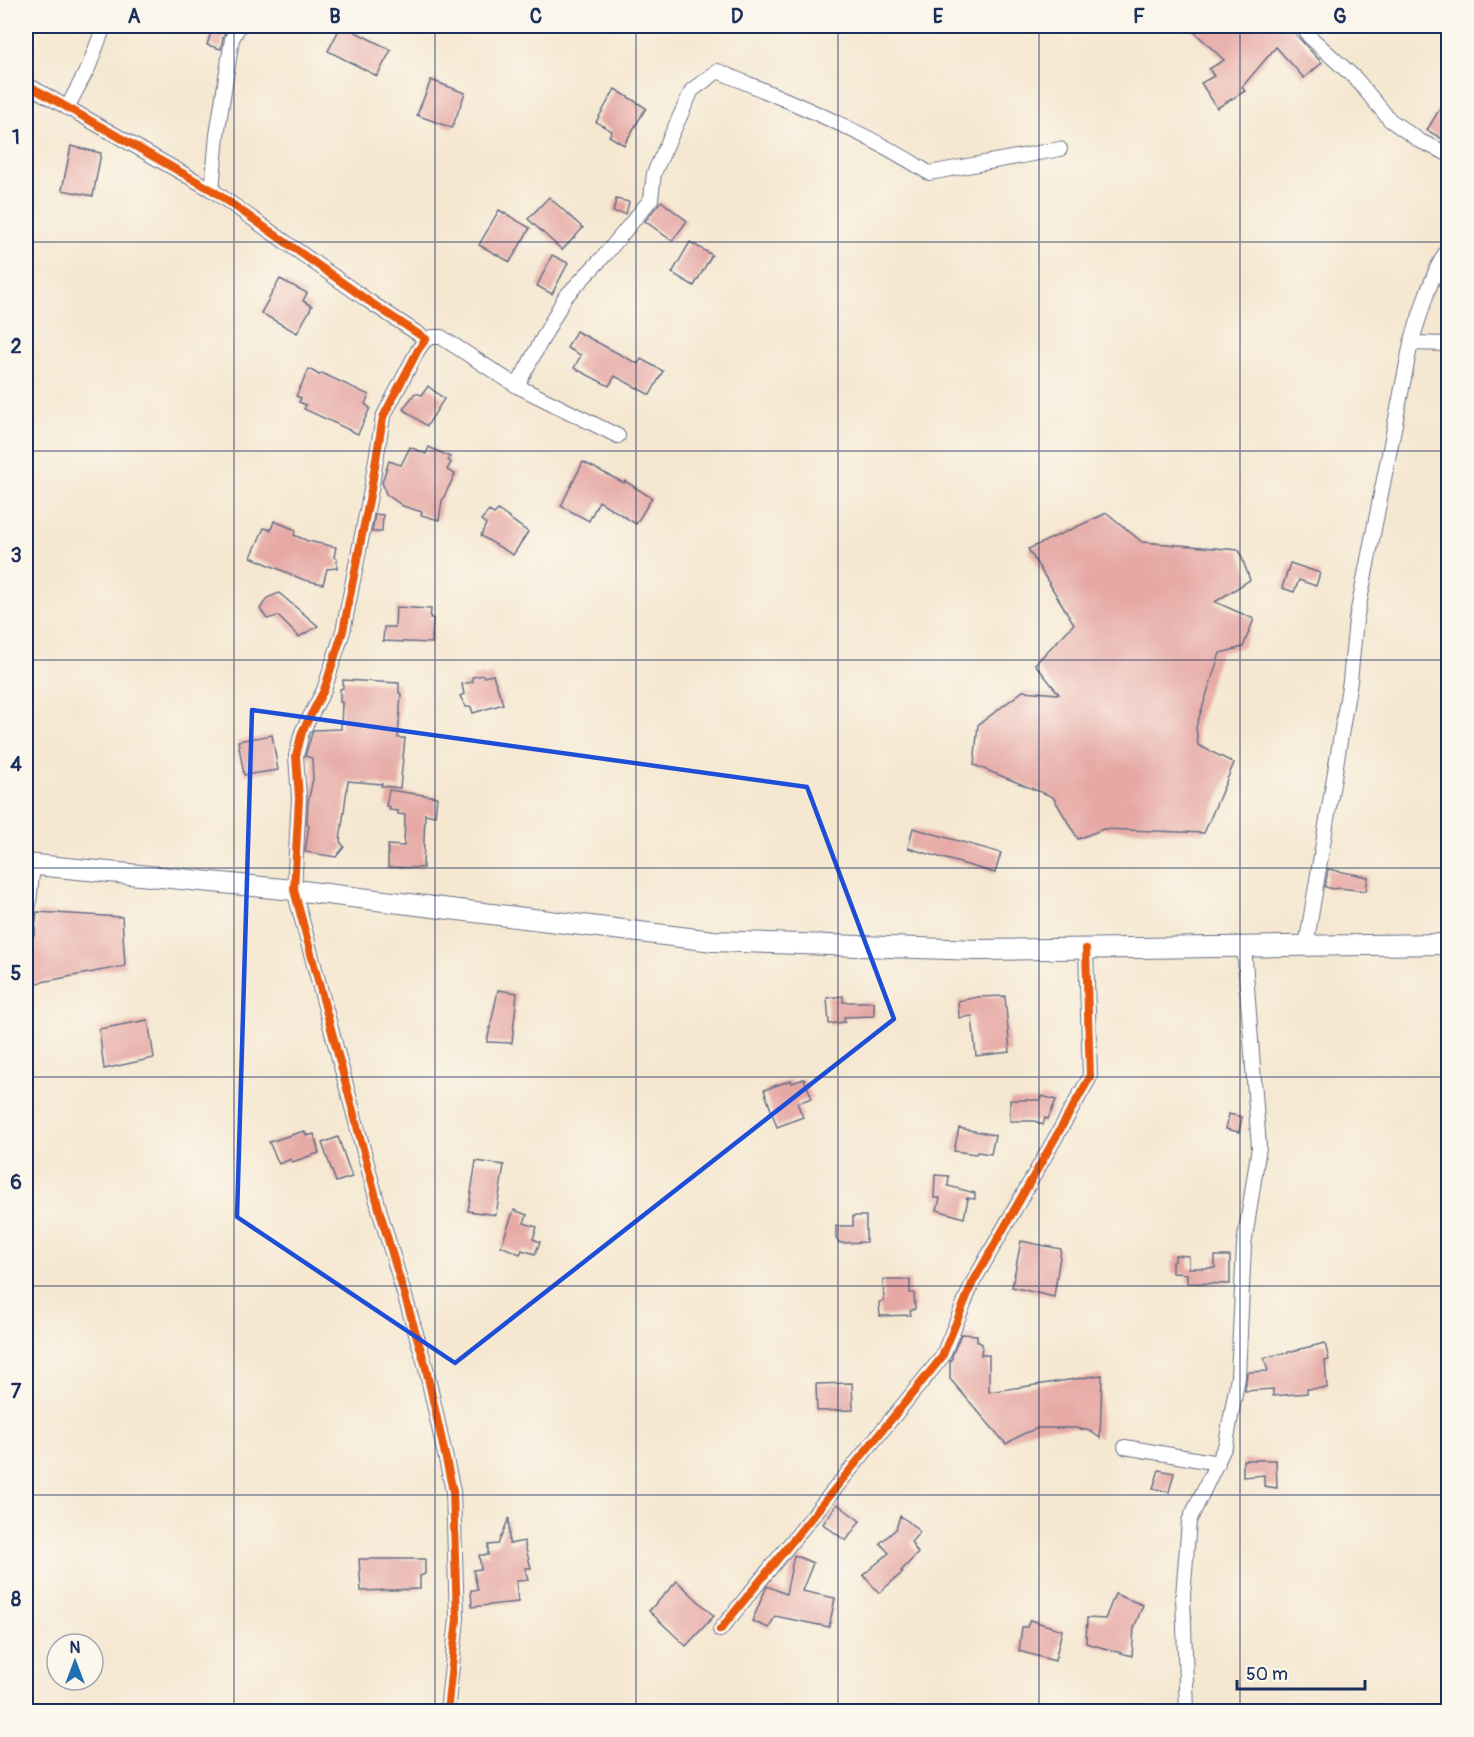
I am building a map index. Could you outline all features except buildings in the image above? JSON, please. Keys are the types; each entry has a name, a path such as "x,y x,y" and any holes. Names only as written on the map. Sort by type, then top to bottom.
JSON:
{"main road":[{"path":"29,865 294,890 713,940 978,950 1449,944"}],"street":[{"path":"68,108 89,66 104,26"},
{"path":"212,190 217,135 232,39 239,26"},
{"path":"1303,26 1309,36 1356,79 1390,120 1420,141 1449,154"},
{"path":"517,386 565,297 605,255 651,199 654,173 692,90 718,71 845,125 929,173 1060,149"},
{"path":"26,84 212,190 426,339"},
{"path":"1306,946 1350,681 1356,620 1411,343 1437,268 1449,249"},
{"path":"447,1712 457,1619 453,1491 425,1364 381,1216 294,890 299,798 296,756 302,732 324,690 343,631 383,417 426,339 441,338 517,386 618,435"},
{"path":"1411,343 1449,344"},
{"path":"26,931 29,865"},
{"path":"1187,1712 1183,1596 1189,1521 1226,1444 1238,1377 1244,1245 1259,1147 1244,947"},
{"path":"720,1630 942,1357 972,1284 1090,1077 1086,949"},
{"path":"1125,1447 1218,1463"}],"highlighted area":[{"path":"252,710 807,787 894,1019 455,1363 237,1217"}],"cycle path":[{"path":"26,84 212,190 426,339 383,417 343,631 324,690 302,732 296,756 299,798 294,890 381,1216 425,1364 453,1491 457,1619 447,1712"},
{"path":"720,1630 942,1357 972,1284 1090,1077 1086,949"}]}
